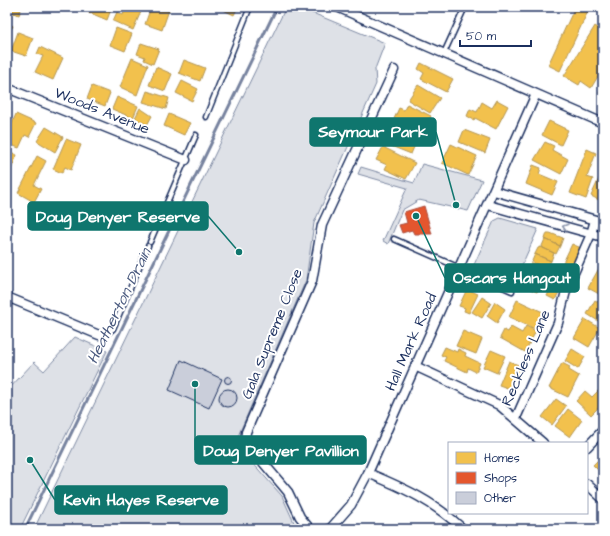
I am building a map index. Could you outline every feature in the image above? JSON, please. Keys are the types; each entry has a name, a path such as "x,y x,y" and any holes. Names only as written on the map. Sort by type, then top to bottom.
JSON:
{"street":[{"path":"337,7 603,123"},
{"name":"Gala Supreme Close","path":"310,529 300,517 288,492 245,441 246,432 312,281 322,224 394,70"},
{"name":"Woods Avenue","path":"7,88 186,160"},
{"name":"Hall Mark Road","path":"330,529 351,505 368,473 536,94"},
{"path":"494,191 599,221"},
{"path":"488,205 603,237"},
{"name":"Reckless Lane","path":"516,418 558,323 566,291 591,234 599,221"},
{"path":"7,297 99,335"},
{"path":"415,366 499,405 516,418 542,442"},
{"path":"588,446 603,430"},
{"path":"368,473 417,494 444,511 463,529"},
{"path":"588,485 603,499"}],"lane":[{"path":"206,117 250,7"},
{"path":"444,53 465,7"},
{"path":"150,242 196,135"},
{"path":"394,238 512,291"},
{"path":"99,335 110,332 113,329 133,285 138,266 148,246"}],"shaded area":[{"path":"286,7 298,7 385,43 375,69 376,84 314,223 306,280 235,443 282,496 297,529 34,529"},
{"path":"422,164 482,180 468,211 419,200 402,210 388,244 383,241 407,188 358,174 361,167 414,183"},
{"path":"500,218 538,229 513,285 473,267 494,221"},
{"path":"75,337 107,351 20,529 7,529 7,391 34,362 44,371"}],"building: Homes":[{"path":"7,7 22,7 19,15 7,11"},
{"path":"90,7 112,7 107,20 88,12"},
{"path":"126,7 143,7 133,30 113,21 117,12 123,15"},
{"path":"151,7 161,7 169,10 162,30 145,24"},
{"path":"217,7 238,7 234,15"},
{"path":"575,7 590,7 560,71 548,65"},
{"path":"7,23 13,26 7,36"},
{"path":"595,26 603,31 603,68 591,88 581,81 579,85 564,76"},
{"path":"116,28 132,34 125,51 110,45"},
{"path":"18,32 33,38 26,56 11,51"},
{"path":"141,43 159,49 153,64 144,60 145,57 137,54"},
{"path":"40,47 63,58 53,80 35,72 43,56 37,54"},
{"path":"132,58 148,65 137,95 120,87"},
{"path":"184,60 205,68 200,81 179,73"},
{"path":"421,63 453,79 446,92 421,79 424,73 418,69"},
{"path":"156,67 172,74 165,91 149,85"},
{"path":"182,81 198,89 192,101 176,93"},
{"path":"418,85 440,98 430,113 408,100"},
{"path":"92,86 110,93 105,106 87,99"},
{"path":"603,87 603,96 599,93"},
{"path":"147,91 169,98 166,109 143,102"},
{"path":"117,97 138,106 133,118 112,109"},
{"path":"497,100 508,106 496,129 475,118 474,120 467,116 470,109 477,112 482,102 492,108"},
{"path":"407,104 431,116 423,133 394,119 399,108 404,110"},
{"path":"140,108 152,116 147,125 135,118"},
{"path":"16,114 36,123 29,137 25,135 19,148 11,145 9,151 17,155 7,179 7,135"},
{"path":"169,114 190,123 184,135 164,126"},
{"path":"549,121 568,130 561,145 542,135"},
{"path":"46,127 63,137 55,152 37,141"},
{"path":"464,130 490,140 485,153 459,142"},
{"path":"397,131 417,140 411,154 391,146"},
{"path":"66,139 81,145 71,170 65,167 62,173 53,169"},
{"path":"545,142 554,146 552,150 568,159 561,174 534,160"},
{"path":"451,144 477,156 468,175 442,163"},
{"path":"383,147 415,163 406,179 385,169 387,165 376,160"},
{"path":"587,149 596,153 587,177 593,179 586,199 570,193"},
{"path":"37,156 46,161 34,185 41,189 34,202 18,193"},
{"path":"533,165 541,168 539,174 558,182 552,195 526,184"},
{"path":"603,170 603,202 591,196"},
{"path":"547,233 563,238 560,246 545,239"},
{"path":"545,239 560,246 556,254 543,248 542,246"},
{"path":"572,244 581,248 555,300 547,296"},
{"path":"541,247 554,253 551,261 535,254 538,248"},
{"path":"535,254 551,261 547,269 532,261"},
{"path":"603,261 603,292 601,295 588,288"},
{"path":"531,263 547,269 544,276 529,269"},
{"path":"527,278 541,284 537,292 521,285 524,279 526,280"},
{"path":"467,289 478,294 469,313 464,311 465,308 459,306"},
{"path":"482,297 491,303 482,318 472,312"},
{"path":"517,300 545,313 537,330 509,317"},
{"path":"595,300 603,305 603,324 587,314"},
{"path":"495,302 505,309 497,323 487,316"},
{"path":"585,319 600,328 589,347 574,338"},
{"path":"526,326 536,331 525,352 500,338 504,330 508,332 511,327 522,333"},
{"path":"463,331 482,339 476,354 456,346"},
{"path":"445,347 457,352 458,349 466,353 465,356 480,363 476,372 468,368 467,372 444,361 446,357 441,355"},
{"path":"572,349 585,357 578,369 565,361"},
{"path":"491,350 505,356 497,373 483,367"},
{"path":"509,361 523,367 513,390 499,385"},
{"path":"562,363 570,367 569,370 579,376 568,397 549,388"},
{"path":"603,370 603,380 598,375"},
{"path":"603,386 603,403 591,415 576,401 585,391 592,397"},
{"path":"556,399 566,406 552,425 542,417"},
{"path":"568,409 582,420 570,437 555,426"},
{"path":"603,455 603,475 593,465"}],"building: Shops":[{"path":"424,206 432,234 414,234 412,230 402,233 399,225 407,223 404,212"}],"building: Other":[{"path":"181,360 222,379 209,408 169,390"},
{"path":"228,376 231,377 231,383 228,384 225,383 224,380 225,377"},
{"path":"228,389 234,392 237,398 234,404 228,407 222,404 219,398 222,392"}],"waterway":[{"name":"Heatherton Drain","path":"25,529 277,7"}],"place":[{"name":"Seymour Park","path":"456,205"},
{"name":"Oscars Hangout","path":"416,216"},
{"name":"Doug Denyer Reserve","path":"239,252"},
{"name":"Doug Denyer Pavillion","path":"195,384"},
{"name":"Kevin Hayes Reserve","path":"30,460"}]}
